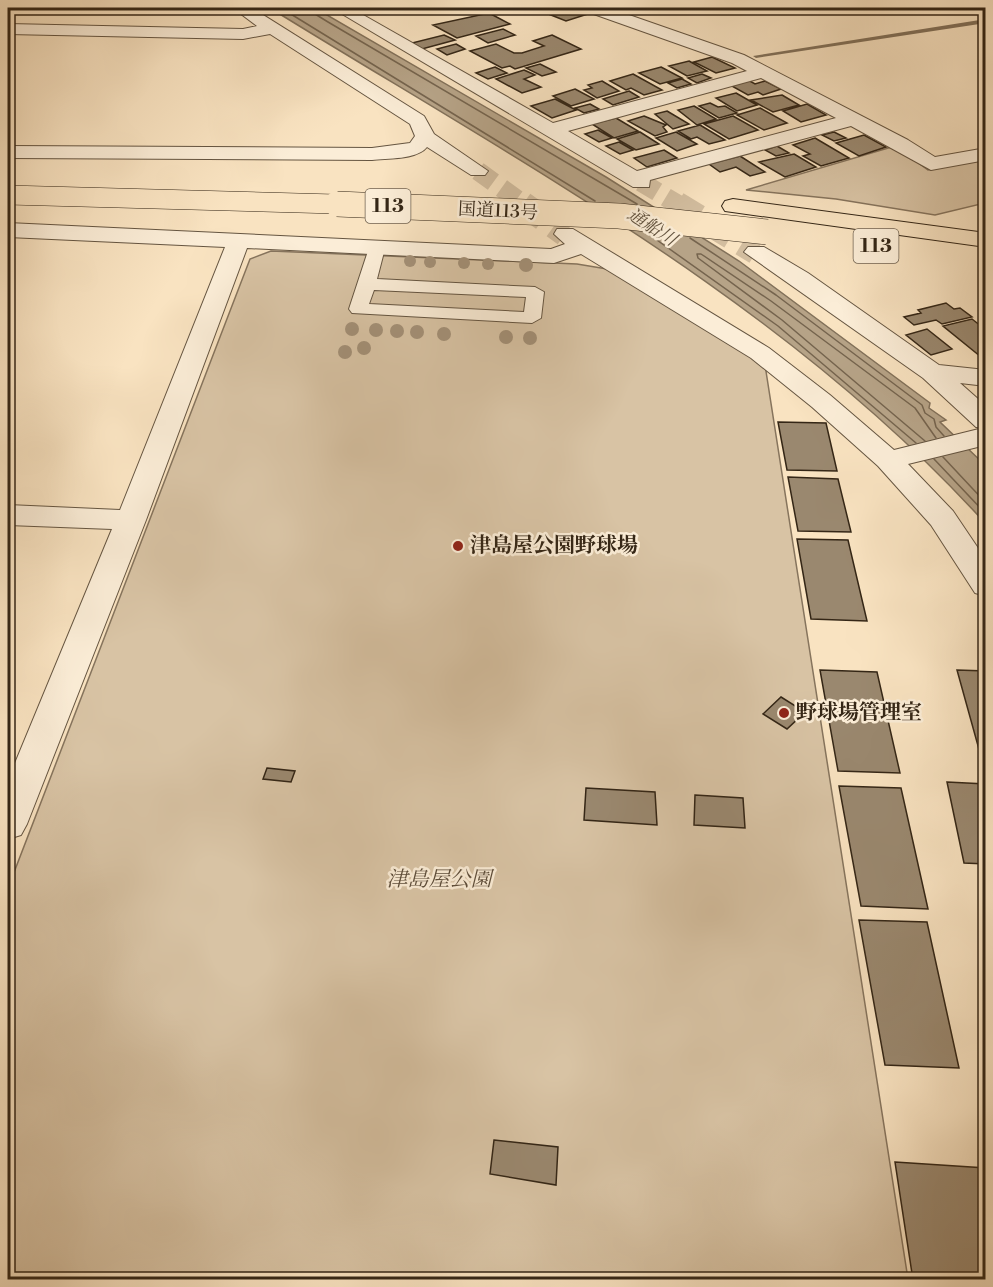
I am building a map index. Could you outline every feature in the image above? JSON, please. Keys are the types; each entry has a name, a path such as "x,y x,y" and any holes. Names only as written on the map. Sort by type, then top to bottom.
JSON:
{"highway":[{"name":"国道113号","path":"8,179 607,198 733,206 981,251"},
{"name":"国道113号","path":"8,195 250,200 607,216 761,242 981,251"}],"street":[{"path":"242,8 417,120 423,128 425,137 478,171"},
{"path":"340,8 638,180 850,120"},
{"path":"594,8 738,59 850,120 901,144 931,164 986,154"},
{"path":"8,29 243,34 273,28"},
{"path":"553,129 763,72"},
{"path":"8,152 372,154 416,148 425,137"},
{"path":"8,230 238,243 554,256 573,239 760,353 888,460 942,518 986,585"},
{"path":"761,242 800,278 932,372 986,422"},
{"path":"8,824 131,520 238,243"},
{"path":"932,372 986,378"},
{"path":"888,460 986,436"},
{"path":"8,515 131,520"}],"lane":[{"path":"367,284 535,292 532,318 358,309 377,249"}],"green space":[{"path":"895,146 928,170 985,159 985,203 935,215 836,199 746,190"},
{"name":"津島屋公園","path":"271,251 577,264 607,269 765,365 908,1279 8,1279 8,888 250,259"}],"water":[{"name":"通船川","path":"270,8 315,8 606,177 739,261 930,403 929,408 946,420 940,422 985,465 985,523 907,444 824,371 737,304 646,241 553,181"}],"building":[{"path":"371,8 407,8 381,14"},
{"path":"575,8 591,13 566,21 551,15"},
{"path":"489,13 510,24 457,38 433,25"},
{"path":"503,29 515,35 488,43 476,36"},
{"path":"444,35 455,40 422,49 412,43"},
{"path":"552,35 581,49 515,69 510,66 502,68 470,51 496,44 514,53 522,53 544,46 533,41"},
{"path":"456,44 465,49 447,55 437,49"},
{"path":"712,57 735,68 716,73 694,62"},
{"path":"689,61 707,71 687,76 669,66"},
{"path":"540,64 556,72 542,76 526,68"},
{"path":"495,67 507,73 488,79 476,73"},
{"path":"661,67 682,78 660,84 639,73"},
{"path":"524,70 535,75 524,79 541,87 522,93 496,79"},
{"path":"633,74 662,90 644,95 631,88 626,90 610,81"},
{"path":"702,74 711,78 697,83 688,78"},
{"path":"682,79 691,84 677,88 668,83"},
{"path":"748,80 755,84 765,81 781,89 763,95 758,92 748,95 730,85"},
{"path":"602,81 619,91 597,98 584,90 592,88 588,85"},
{"path":"575,89 594,99 571,106 553,96"},
{"path":"629,91 639,97 613,105 603,99"},
{"path":"736,93 757,105 737,111 716,98"},
{"path":"782,95 799,105 773,112 751,100"},
{"path":"555,99 576,110 552,118 531,106"},
{"path":"710,103 718,107 725,106 737,113 719,118 699,106"},
{"path":"590,104 599,109 584,113 575,108"},
{"path":"807,104 826,115 801,122 783,111"},
{"path":"694,106 716,119 697,125 678,110"},
{"path":"760,108 787,123 764,130 737,115"},
{"path":"667,111 689,124 673,129 655,114"},
{"path":"644,116 666,125 663,127 667,132 655,136 628,121"},
{"path":"733,116 758,130 729,139 704,124"},
{"path":"616,118 638,131 614,138 592,124"},
{"path":"700,125 725,140 709,144 697,137 691,139 678,131"},
{"path":"598,130 612,138 599,142 585,134"},
{"path":"640,132 659,144 636,150 617,139"},
{"path":"676,132 697,144 677,151 656,138"},
{"path":"834,132 846,138 834,141 822,135"},
{"path":"864,135 886,147 859,156 836,143"},
{"path":"815,138 849,158 821,166 803,156 810,154 793,145"},
{"path":"619,142 633,150 620,154 606,146"},
{"path":"777,146 789,153 776,156 765,150"},
{"path":"664,150 677,158 647,167 634,158"},
{"path":"794,154 816,167 785,177 759,162"},
{"path":"740,156 765,172 750,176 736,167 720,172 709,164"},
{"path":"946,303 954,309 960,308 972,317 942,324 936,320 914,325 904,317 921,313 918,310"},
{"path":"972,319 986,330 986,361 943,326"},
{"path":"927,329 952,349 931,355 906,335"},
{"path":"778,422 826,423 837,471 787,470"},
{"path":"788,477 838,479 851,532 798,531"},
{"path":"797,539 848,540 867,621 811,619"},
{"path":"820,670 877,672 900,773 838,771"},
{"path":"957,670 986,671 986,771 985,771"},
{"name":"野球場管理室","path":"781,697 805,712 787,729 763,714"},
{"path":"267,768 295,771 291,782 263,779"},
{"path":"947,782 986,784 986,864 964,863"},
{"path":"839,786 901,788 928,909 861,906"},
{"path":"586,788 655,792 657,825 584,820"},
{"path":"695,795 743,798 745,828 694,825"},
{"path":"859,920 927,922 959,1068 885,1065"},
{"path":"494,1140 558,1147 556,1185 490,1174"},
{"path":"895,1162 986,1168 986,1280 913,1280"}],"waterway":[{"path":"756,56 986,21"}],"tunnel":[{"path":"478,171 525,205"},
{"path":"641,182 679,205"},
{"path":"523,204 565,234"},
{"path":"677,204 756,252"}],"place":[{"name":"津島屋公園野球場","path":"458,546"},
{"name":"野球場管理室","path":"784,713"}]}
